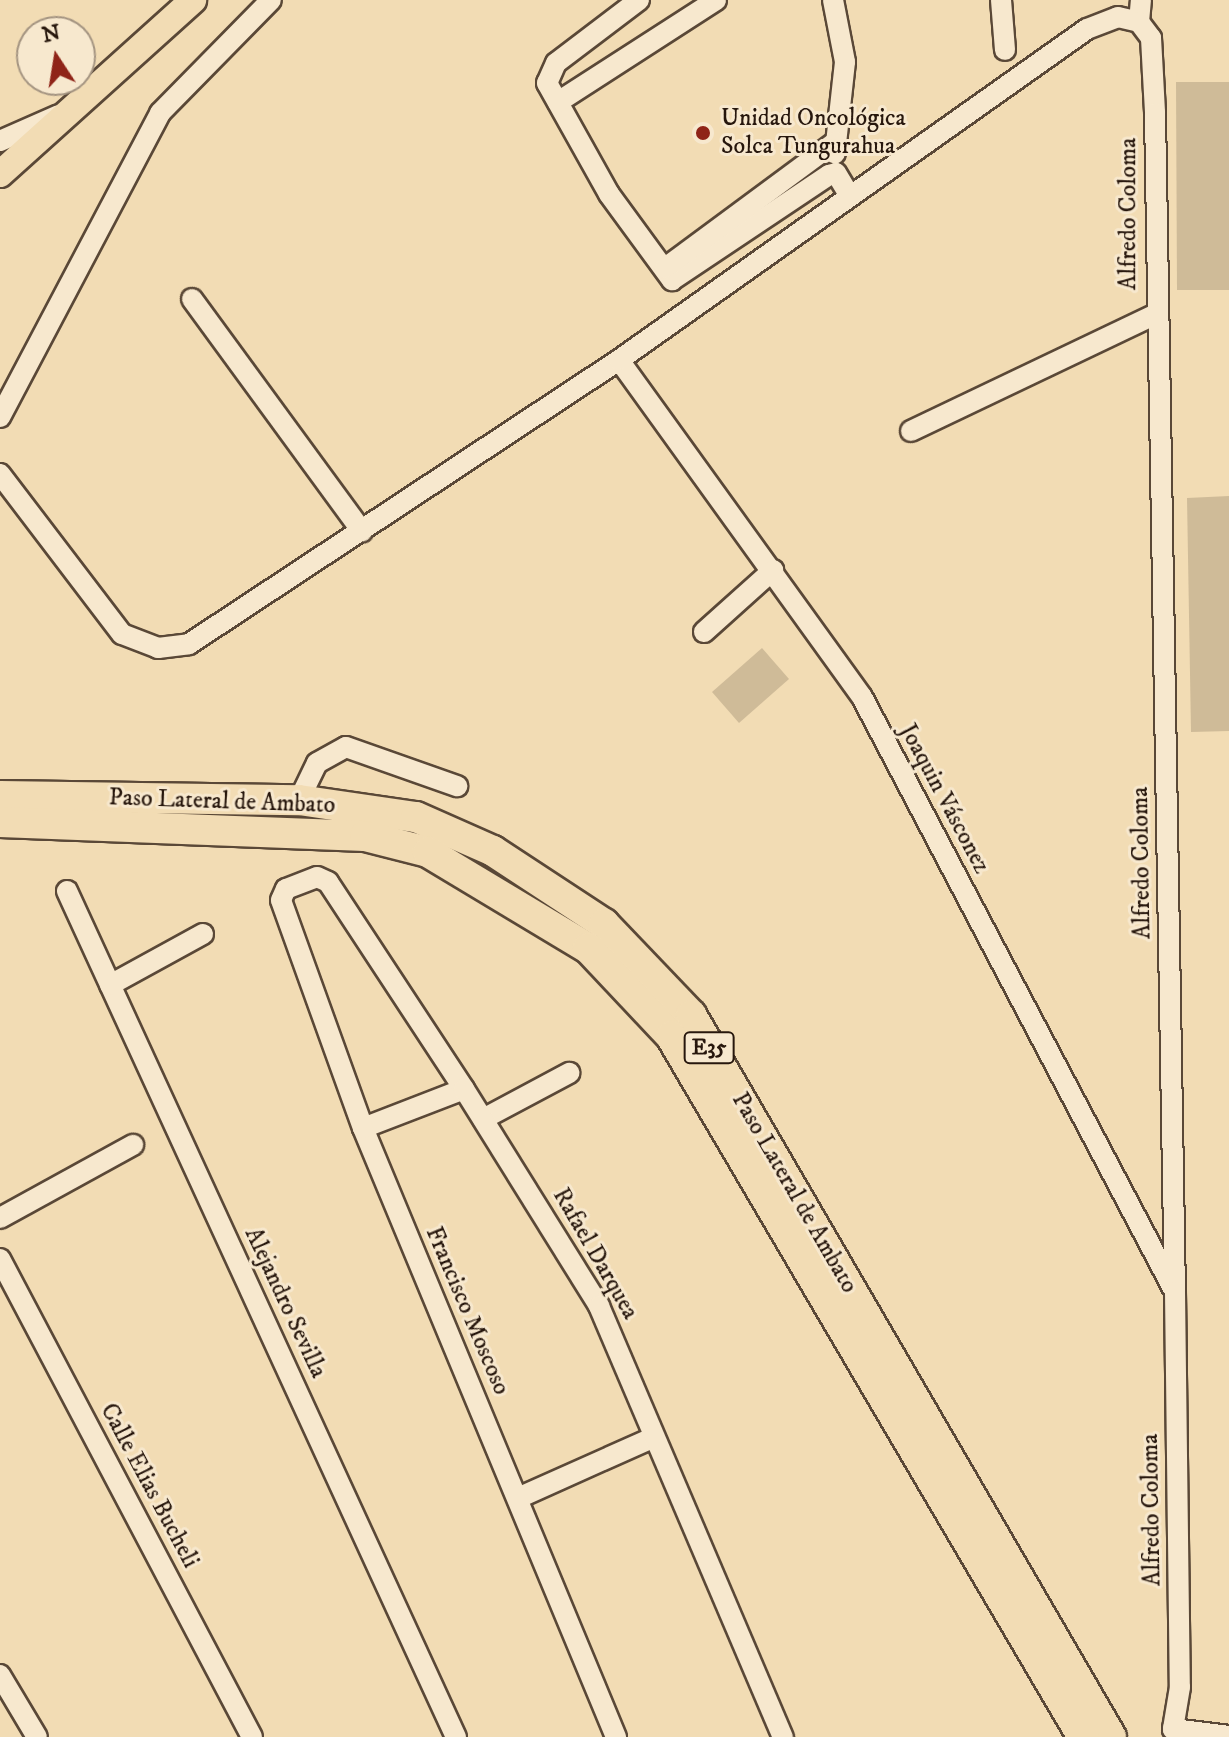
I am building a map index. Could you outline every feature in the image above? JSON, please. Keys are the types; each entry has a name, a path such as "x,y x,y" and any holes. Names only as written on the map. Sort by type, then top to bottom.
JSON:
{"highway":[{"path":"0,782 186,797"},
{"name":"Paso Lateral de Ambato","path":"1,816 186,797 299,800 416,817 456,833 572,902 659,977 691,1015 1083,1737"},
{"name":"Paso Lateral de Ambato","path":"1,816 365,836 428,852 513,897 588,948 671,1036 1111,1737"}],"main road":[{"path":"0,174 193,0"}],"street":[{"path":"0,417 160,113 271,0"},
{"path":"639,0 546,74 609,194 692,309"},
{"path":"558,102 716,0"},
{"path":"833,0 845,62 845,112 835,142 836,173 850,196"},
{"path":"1001,0 1005,50"},
{"name":"Alfredo Coloma","path":"1141,0 1145,30 1156,314 1175,1292 1180,1687 1169,1733"},
{"path":"0,474 122,634 158,648 189,644 619,360 1087,29 1118,17 1145,30"},
{"path":"0,141 75,108"},
{"path":"668,274 835,142"},
{"path":"668,274 836,173"},
{"path":"192,299 362,531"},
{"path":"911,431 1156,314"},
{"name":"Joaquin Vásconez","path":"619,360 862,697 1175,1292"},
{"path":"704,632 773,570"},
{"path":"299,800 317,763 346,747 457,786"},
{"name":"Rafael Darquea","path":"281,900 286,889 324,877 464,1089 599,1306 627,1362 650,1439 783,1737"},
{"name":"Alejandro Sevilla","path":"67,891 456,1737"},
{"name":"Francisco Moscoso","path":"281,900 363,1128 616,1737"},
{"path":"110,985 203,934"},
{"path":"483,1119 569,1073"},
{"path":"363,1128 464,1089"},
{"path":"0,1218 133,1145"},
{"name":"Calle Elias Bucheli","path":"0,1259 252,1737"},
{"path":"518,1498 650,1439"},
{"path":"0,1675 37,1737"},
{"path":"1169,1733 1229,1736"}],"shaded area":[{"path":"1176,82 1229,82 1229,290 1177,290"},
{"path":"1229,496 1229,731 1191,732 1187,498"},
{"path":"762,648 789,679 739,723 712,692"}],"place":[{"name":"Unidad Oncológica Solca Tungurahua","path":"703,133"}]}
